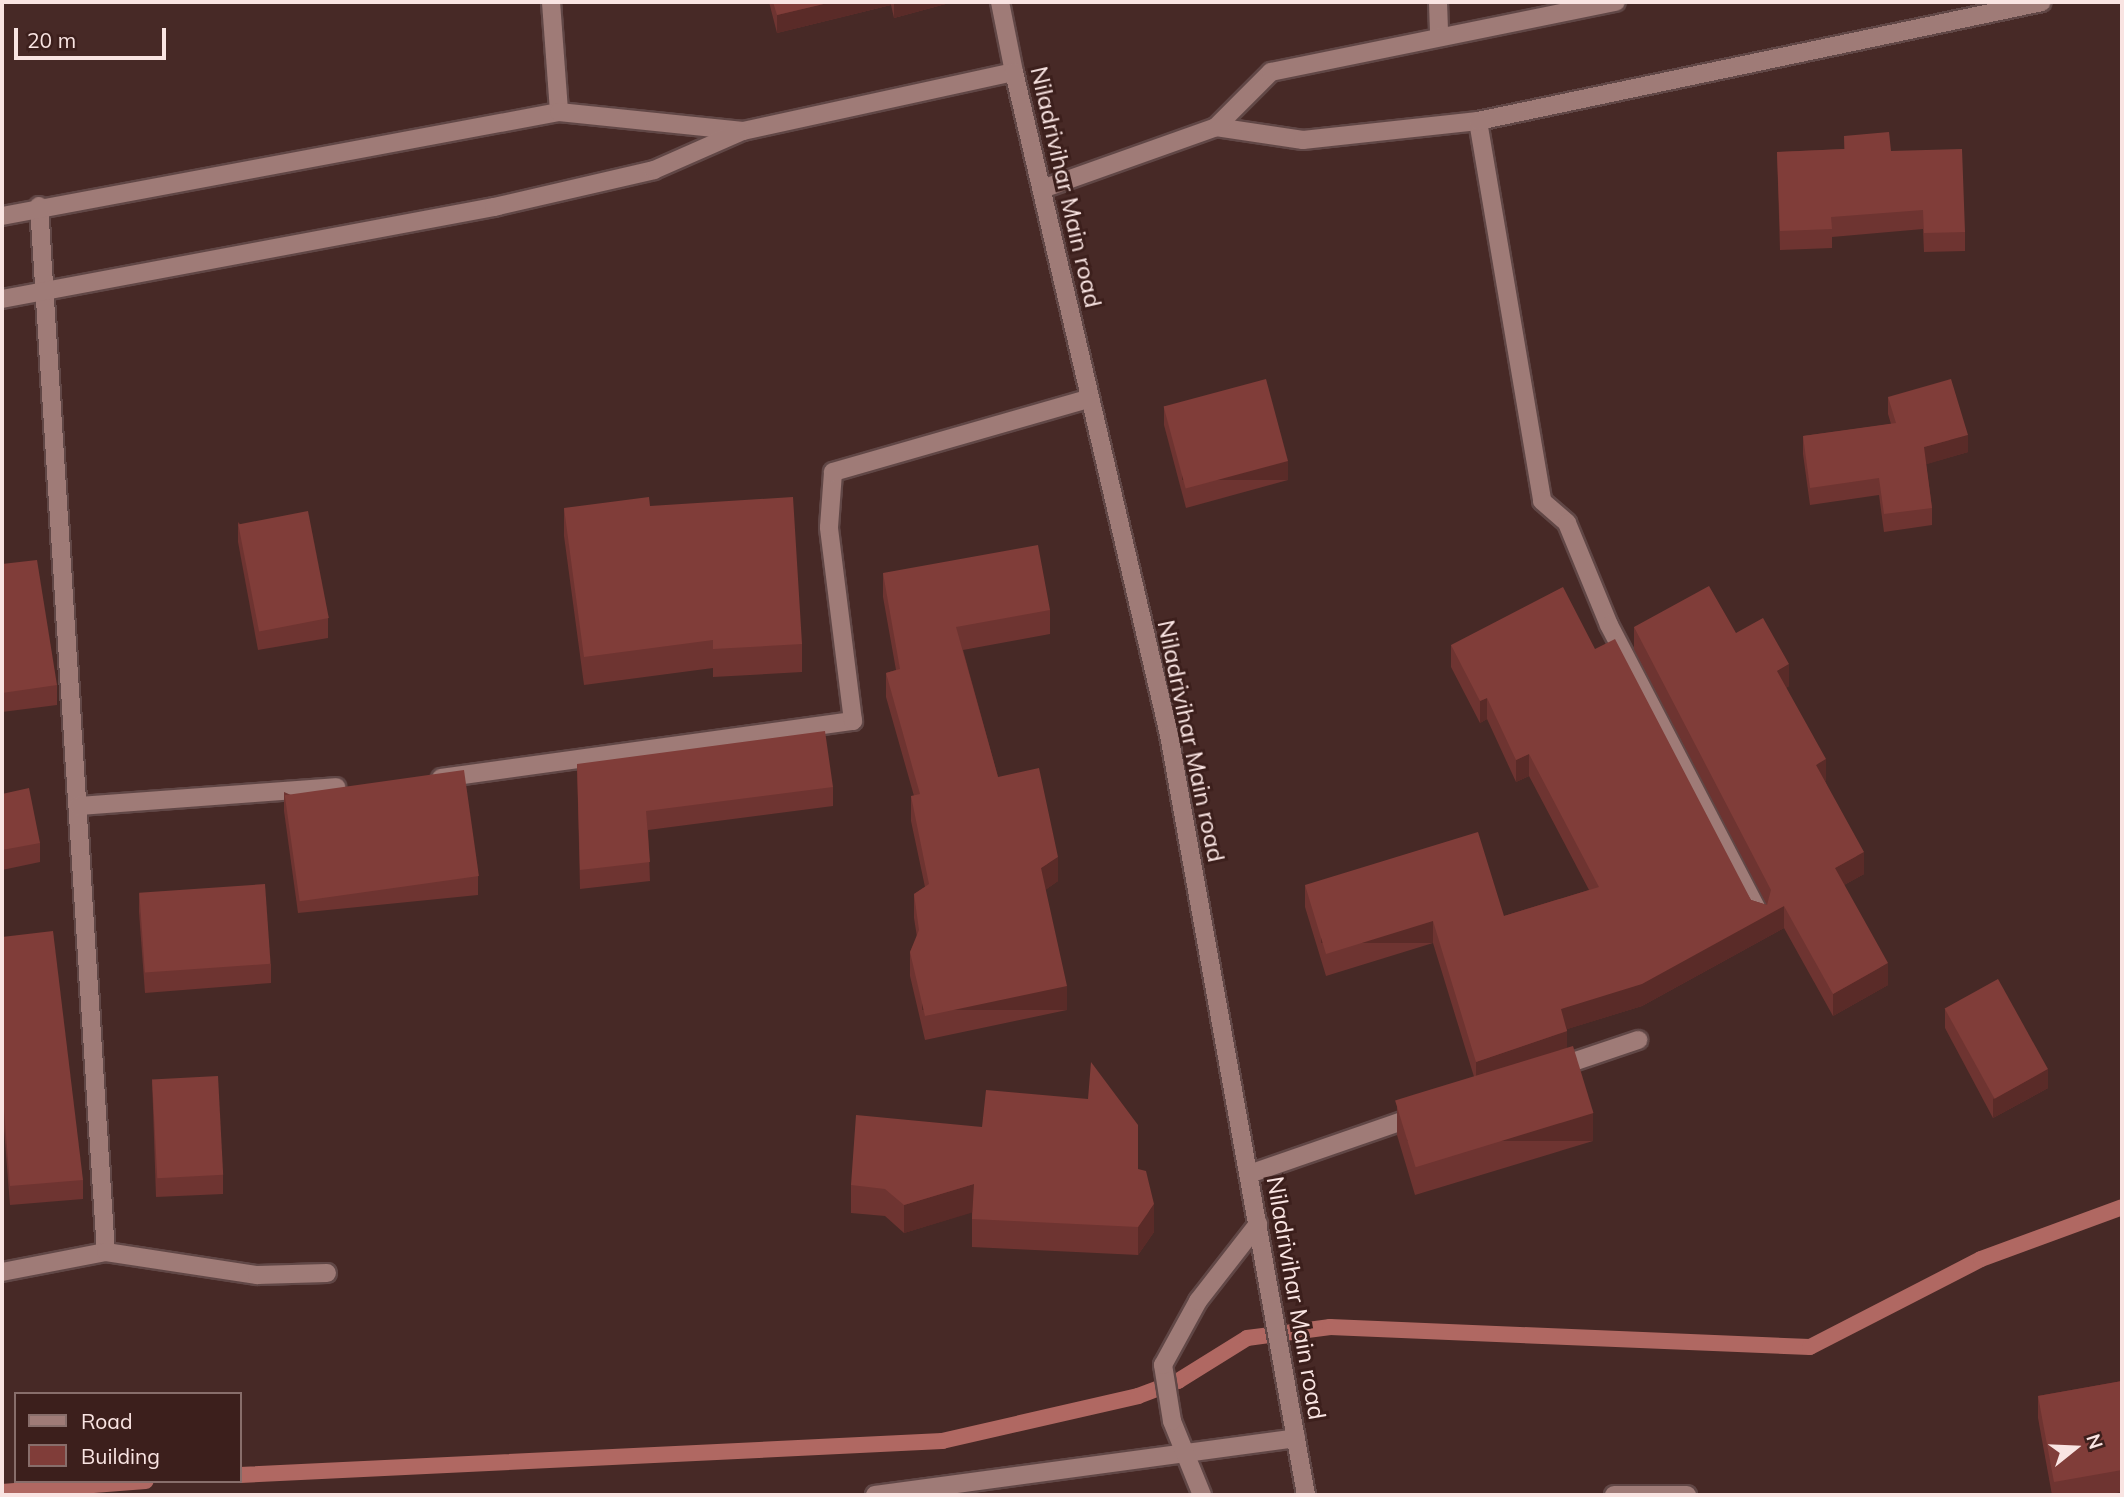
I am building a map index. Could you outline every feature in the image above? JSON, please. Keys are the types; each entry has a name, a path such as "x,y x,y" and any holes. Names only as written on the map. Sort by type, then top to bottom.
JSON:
{"street":[{"path":"551,2 559,112"},
{"name":"Niladrivihar Main road","path":"1000,2 1014,72 1045,188 1088,399 1169,736 1306,1495"},
{"path":"1438,2 1439,34"},
{"path":"1045,188 1216,127 1271,72 1439,34 1616,2"},
{"path":"1216,127 1303,140 1478,121 2042,2"},
{"path":"2,299 494,207 654,170 743,131 1014,72"},
{"path":"2,216 39,205 559,112 743,131"},
{"path":"1478,121 1542,501 1567,523 1609,625 1761,918"},
{"path":"39,205 106,1252"},
{"path":"421,780 853,721 829,527 833,472 1088,399"},
{"path":"78,806 352,785"},
{"path":"1534,1076 1638,1040"},
{"path":"1249,1174 1443,1107"},
{"path":"1202,1495 1183,1452 1163,1365 1198,1301 1258,1224"},
{"path":"2,1272 106,1252 257,1275 327,1273"},
{"path":"875,1495 1296,1438"},
{"path":"1614,1495 1687,1495"}],"building":[{"path":"773,2 832,2 777,15"},
{"path":"1889,132 1891,151 1962,149 1965,232 1924,233 1923,210 1831,217 1832,229 1780,231 1777,152 1845,149 1844,136"},
{"path":"1266,379 1288,461 1186,489 1164,406"},
{"path":"1951,379 1968,435 1924,447 1932,508 1884,514 1879,478 1810,488 1803,436 1896,423 1888,397"},
{"path":"649,497 650,506 793,497 802,644 713,649 713,640 584,657 564,508"},
{"path":"308,511 329,618 259,632 238,525"},
{"path":"1038,545 1050,610 956,627 998,777 1039,768 1058,857 1041,868 1067,986 925,1016 910,952 919,930 914,894 929,884 911,796 920,794 886,673 900,669 883,573"},
{"path":"37,560 57,685 2,693 2,564"},
{"path":"1709,586 1736,633 1763,618 1789,664 1777,671 1826,759 1816,765 1864,852 1835,868 1888,963 1833,994 1784,906 1642,984 1561,1009 1567,1031 1476,1062 1433,921 1326,954 1305,885 1478,832 1504,916 1599,887 1529,754 1516,760 1487,698 1480,701 1451,645 1563,587 1595,649 1615,639 1751,900 1767,905 1771,890 1634,627"},
{"path":"825,731 833,787 646,811 650,862 580,870 577,764"},
{"path":"464,770 479,876 300,901 285,795"},
{"path":"29,788 40,843 2,850 2,794"},
{"path":"265,884 271,964 145,973 139,893"},
{"path":"53,931 83,1180 10,1186 2,1084 2,937"},
{"path":"1998,979 2048,1069 1995,1099 1945,1009"},
{"path":"1573,1046 1593,1113 1416,1167 1395,1100"},
{"path":"1091,1062 1138,1125 1138,1169 1146,1171 1154,1204 1138,1227 972,1219 974,1184 904,1205 885,1189 851,1185 856,1115 982,1127 986,1090 1088,1099"},
{"path":"218,1076 223,1175 157,1178 152,1079"},
{"path":"2122,1381 2122,1470 2054,1482 2038,1396"}],"waterway":[{"path":"242,1475 942,1441 1138,1396 1178,1381 1247,1338 1330,1327 1810,1347 1981,1259 2122,1207"},
{"path":"2,1492 120,1483"}]}
